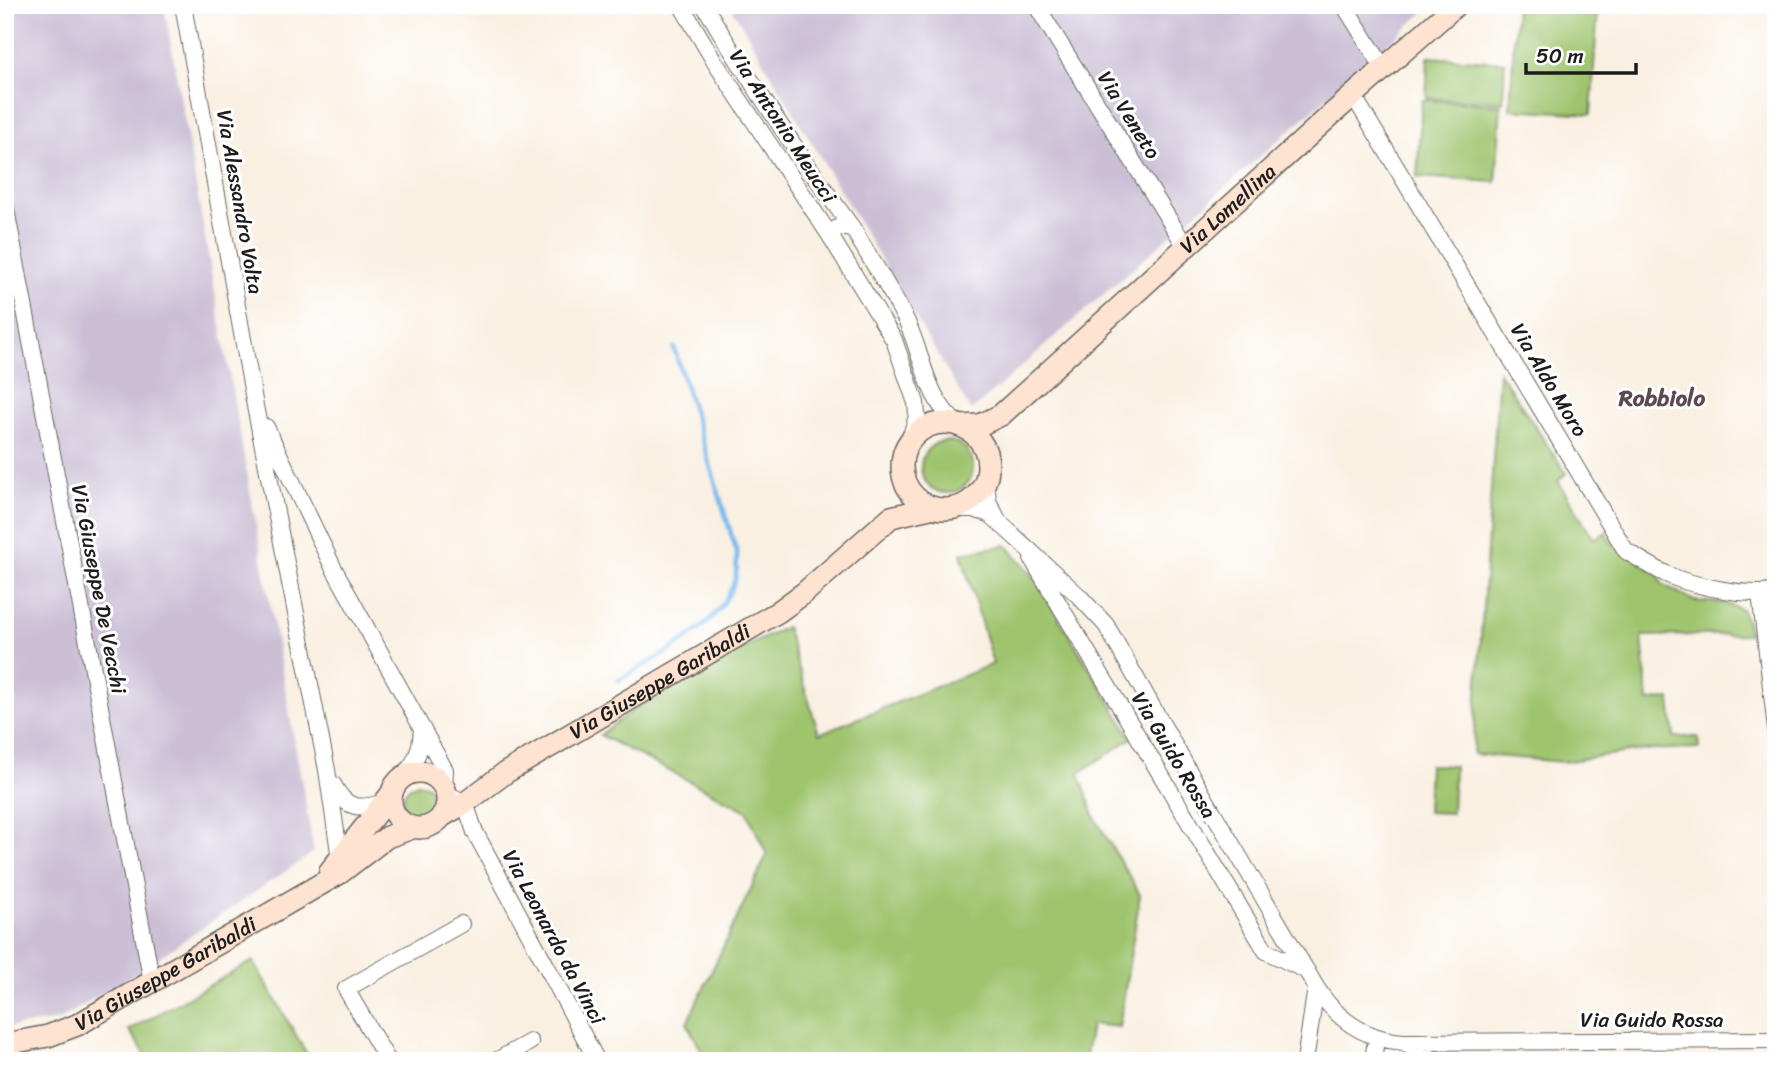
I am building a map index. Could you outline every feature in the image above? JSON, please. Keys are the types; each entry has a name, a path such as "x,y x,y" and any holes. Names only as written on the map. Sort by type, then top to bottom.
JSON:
{"main road":[{"name":"Via Lomellina","path":"960,426 980,425 1001,415 1456,5"},
{"name":"Via Lomellina","path":"987,458 994,427 1001,415"},
{"path":"903,477 891,517 930,508 956,509 977,496 985,484 988,473 987,458 979,440 960,426 945,423 930,425 910,439 903,452 903,477 912,493 930,508"},
{"name":"Via Giuseppe Garibaldi","path":"448,800 505,773 778,612 804,593 891,517"},
{"path":"412,772 429,773 438,778 448,800 435,824 424,828 412,828 397,818 391,802 393,790 412,772"},
{"name":"Via Giuseppe Garibaldi","path":"319,883 393,790"},
{"name":"Via Giuseppe Garibaldi","path":"5,1044 62,1032 340,873 387,837 412,828"}],"street":[{"name":"Via Alessandro Volta","path":"183,5 255,406 341,847 340,859"},
{"name":"Via Antonio Meucci","path":"681,5 716,64 829,234 894,340 916,403 918,416 910,439"},
{"name":"Via Antonio Meucci","path":"704,5 737,60 853,229 905,318 938,403 960,426"},
{"name":"Via Veneto","path":"1036,5 1186,247"},
{"path":"1343,5 1384,69"},
{"name":"Via Aldo Moro","path":"1353,95 1626,551 1665,574 1721,590 1768,592"},
{"name":"Via Giuseppe De Vecchi","path":"5,204 152,982"},
{"name":"Via Antonio Meucci","path":"829,234 839,227 853,229"},
{"name":"Via Alessandro Volta","path":"255,406 333,567 445,770 448,800"},
{"name":"Via Guido Rossa","path":"985,484 989,503 999,522"},
{"name":"Via Guido Rossa","path":"956,509 980,510 990,514 1106,625 1186,768 1326,1004 1339,1017 1376,1038 1403,1042 1776,1040"},
{"name":"Via Guido Rossa","path":"1022,542 1266,951 1307,972"},
{"path":"1768,592 1776,729"},
{"path":"393,790 417,761 422,728"},
{"name":"Via Alessandro Volta","path":"327,771 339,796 349,804 369,807 393,790"},
{"path":"448,800 458,819 475,832"},
{"name":"Via Leonardo da Vinci","path":"448,800 475,832 597,1061"},
{"path":"388,1061 346,989 461,924"},
{"path":"1305,1061 1316,987"},
{"path":"1373,1061 1376,1038"},
{"path":"496,1061 530,1042"},
{"name":"Via Guido Rossa","path":"1403,1042 1436,1061"}],"shaded area":[{"path":"5,5 164,5 314,852 133,975 59,1020 5,1028"},
{"path":"730,5 1432,5 971,411"}],"green space":[{"path":"1516,5 1598,5 1591,114 1510,109"},
{"path":"1428,57 1505,62 1503,102 1426,98"},
{"path":"1422,100 1501,105 1496,182 1417,177"},
{"path":"1499,372 1566,473 1558,481 1594,539 1606,532 1610,541 1658,575 1662,584 1694,601 1724,603 1741,609 1749,634 1642,636 1648,701 1670,699 1674,737 1698,737 1699,748 1641,750 1563,762 1473,754"},
{"path":"947,441 957,443 965,449 971,457 971,477 965,485 957,491 947,493 937,491 929,485 923,477 921,467 923,457 929,449 937,443"},
{"path":"1006,545 1030,571 1132,738 1079,773 1095,818 1140,895 1119,1027 1091,1024 1085,1061 707,1061 687,1023 767,855 747,811 600,735 666,689 786,627 819,734 993,664 961,553"},
{"path":"1429,765 1454,766 1452,813 1427,812"},
{"path":"420,784 432,789 437,801 432,813 420,818 408,813 403,801 408,789"},
{"path":"253,961 311,1061 150,1061 129,1030"}],"waterway":[{"path":"619,680 670,650 702,627 727,598 736,577 737,553 674,348"}],"district":[{"name":"Robbiolo","path":"1662,398"}]}
